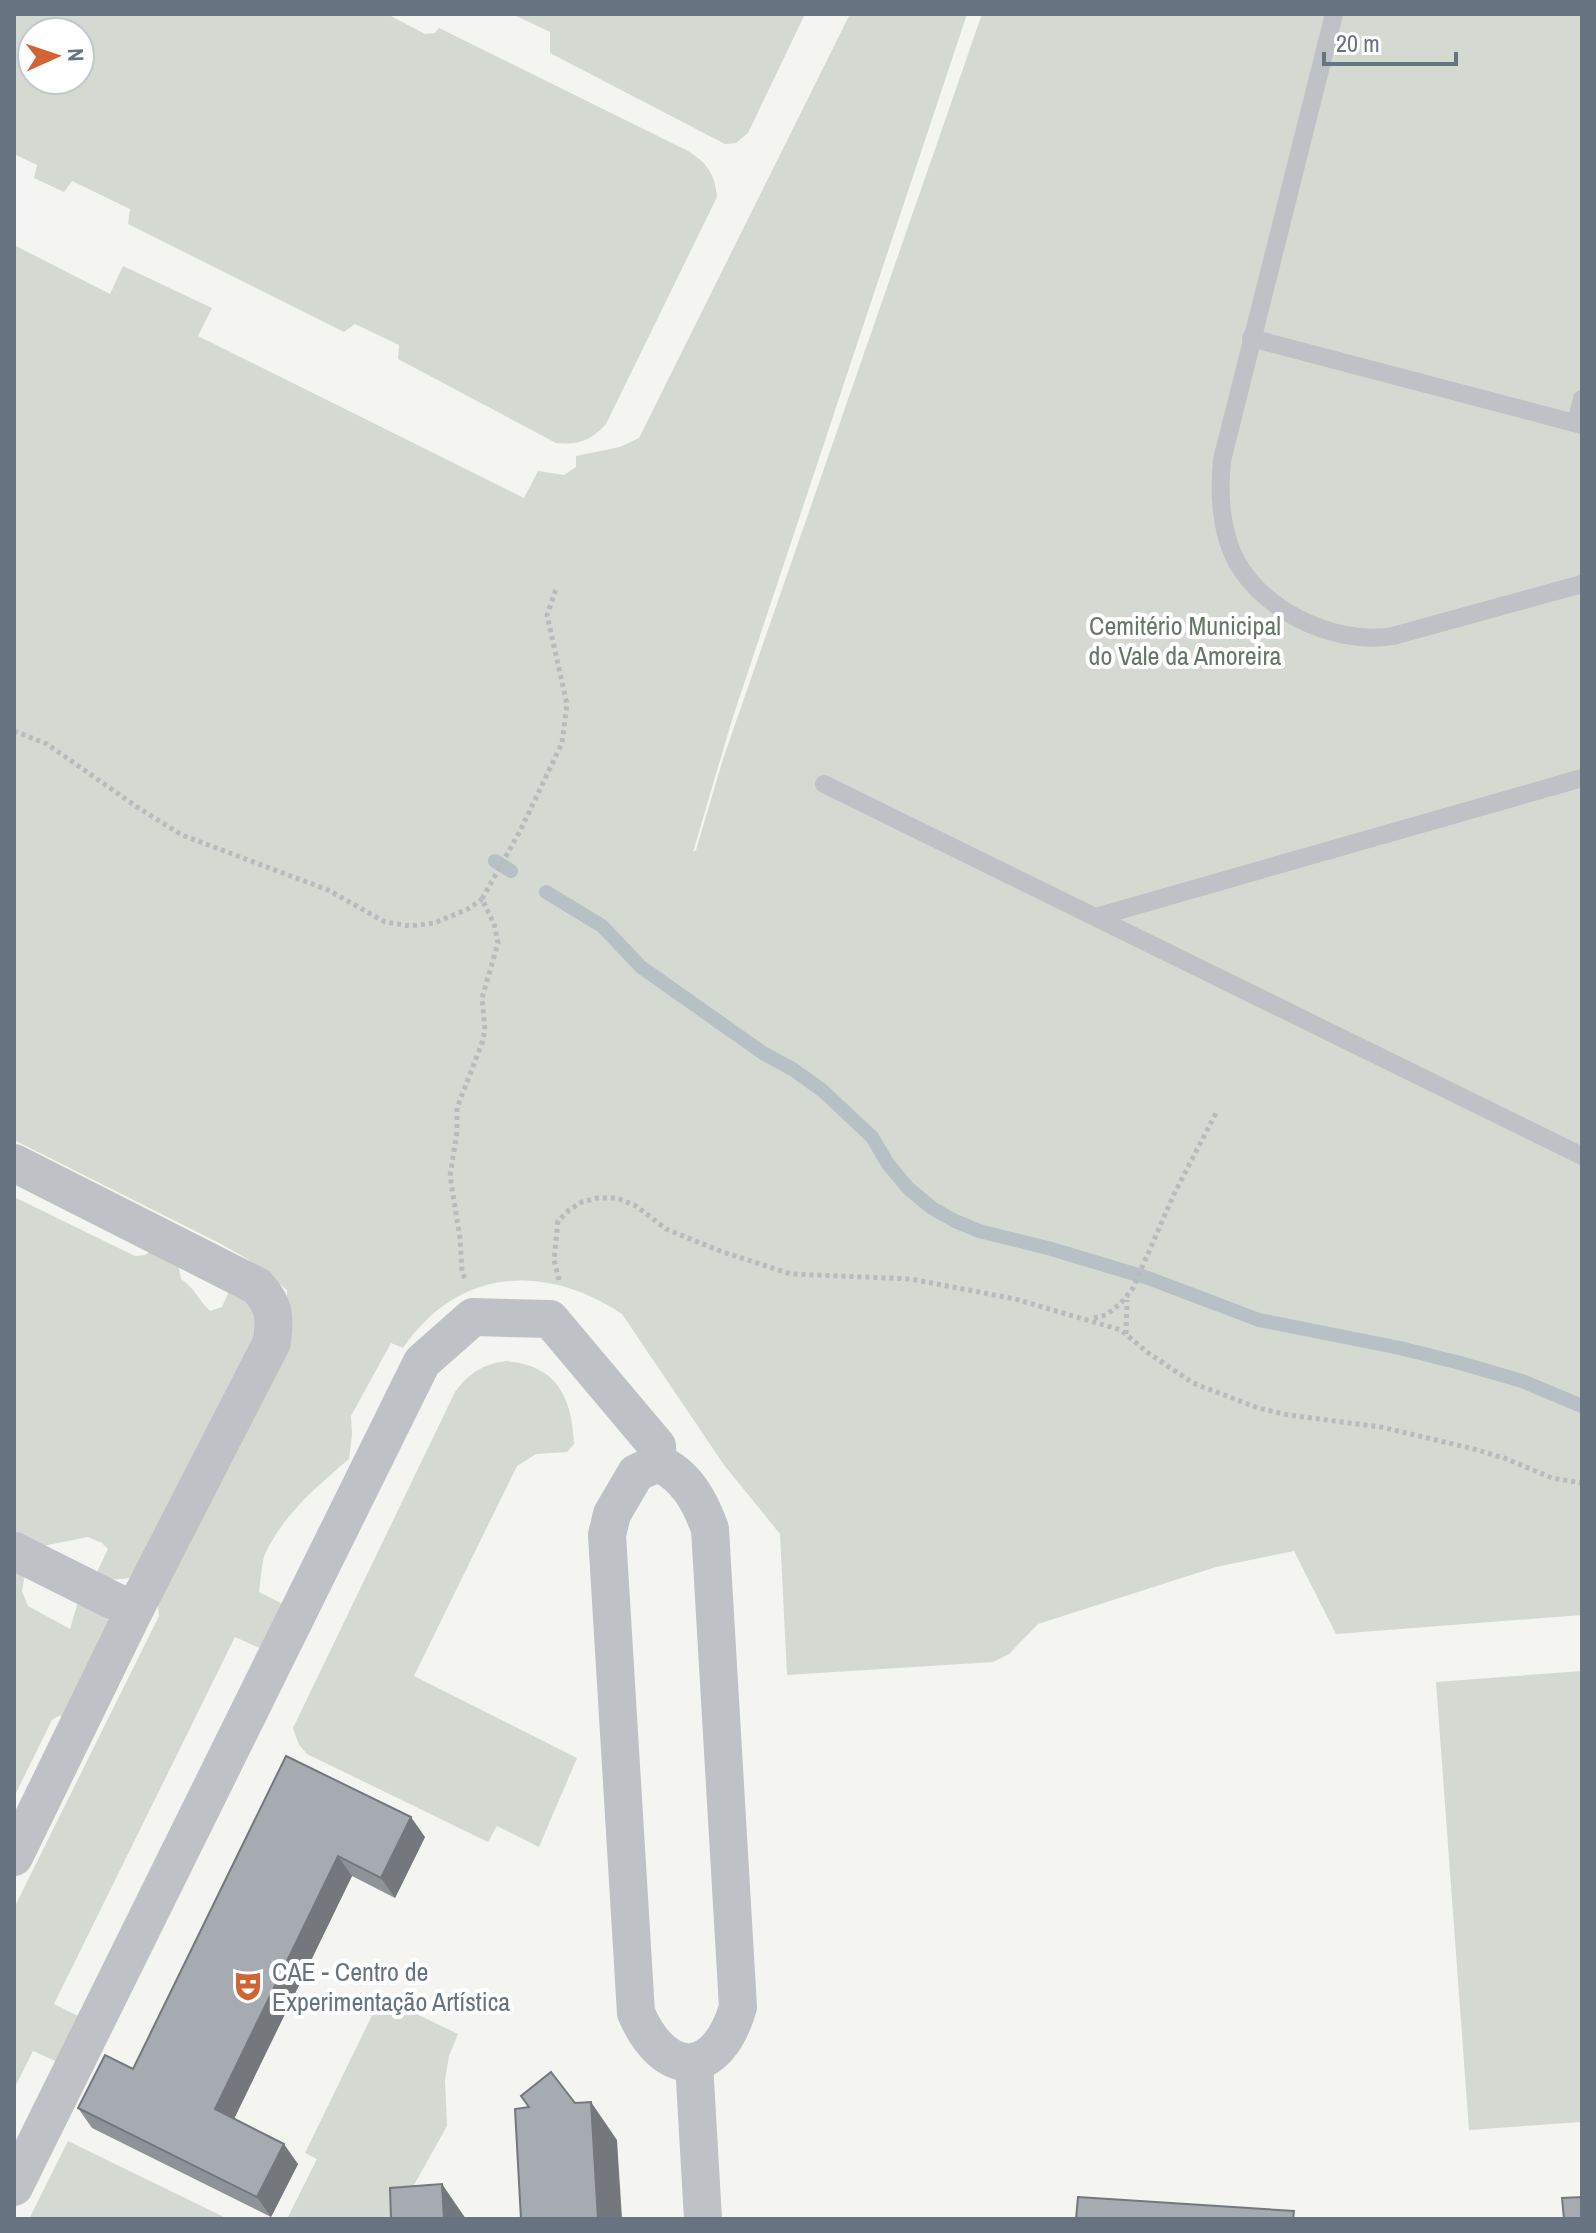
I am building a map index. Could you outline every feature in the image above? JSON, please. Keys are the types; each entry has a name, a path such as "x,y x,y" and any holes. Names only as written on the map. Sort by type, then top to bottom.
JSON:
{"street":[{"path":"14,1163 257,1286 270,1300 274,1321 272,1342 134,1611 14,1857"},
{"path":"14,2187 422,1362 473,1317 550,1319 657,1446 658,1463"},
{"path":"658,1463 674,1470 690,1488 703,1509 710,1529 738,2007 733,2026 722,2044 709,2057 694,2063 672,2059 657,2048 644,2032 636,2013 607,1535 612,1514 636,1473 658,1463"},
{"path":"14,1551 134,1611"},
{"path":"694,2063 703,2219"}],"lane":[{"path":"1334,14 1222,460 1219,489 1223,522 1233,554 1252,582 1274,603 1312,626 1335,634 1378,638 1582,584"},
{"path":"1251,338 1579,424 1582,399"},
{"path":"1096,917 1582,778"},
{"path":"824,784 1582,1156"}],"path":[{"path":"14,731 47,744 182,835 328,890 385,922 410,926 434,923 452,918 483,898 520,831 562,743 567,704 547,615 556,589"},
{"path":"473,1317 474,1293 462,1272 450,1176 458,1123 457,1108 482,1043 485,1030 482,998 498,943 483,898"},
{"path":"1126,1335 1128,1297 1217,1111"},
{"path":"561,1285 554,1260 558,1221 582,1202 617,1198 636,1206 666,1229 720,1251 791,1274 911,1279 1015,1299 1109,1324 1193,1383 1258,1408 1381,1427 1474,1449 1552,1478 1582,1483"},
{"path":"1089,1319 1106,1315 1128,1297"}],"green space":[{"path":"14,14 387,14 425,34 435,33 439,28 688,151 709,170 717,197 606,424 584,441 556,443 398,359 399,345 355,324 344,332 128,224 130,209 72,181 64,192 34,178 37,165 14,154"},
{"path":"512,14 805,14 748,133 736,143 725,144 550,53 550,32"},
{"name":"Cemitério Municipal do Vale da Amoreira","path":"850,14 967,14 732,720 693,852 982,14 1582,14 1582,1615 1336,1634 1294,1551 1216,1567 1038,1624 1009,1654 993,1662 787,1675 780,1534 724,1465 622,1314 593,1297 563,1286 533,1281 504,1282 476,1288 450,1301 425,1321 403,1348 391,1343 351,1416 349,1459 302,1502 273,1540 265,1554 259,1592 285,1605 264,1650 235,1637 54,2004 82,2018 60,2063 33,2051 14,2089 14,1908 159,1616 158,1605 286,1332 287,1290 249,1260 221,1244 14,1140 14,245 110,294 123,266 212,308 198,336 524,498 538,471 564,475 576,467 576,456 620,447 639,438"},
{"path":"14,1197 135,1256 151,1251 178,1263 181,1279 210,1311 222,1307 230,1289 257,1307 260,1329 133,1577 114,1579 96,1574 108,1549 88,1537 38,1547 14,1534"},
{"path":"506,1361 538,1369 558,1386 570,1412 574,1444 567,1452 536,1454 517,1466 414,1676 577,1758 539,1847 497,1826 488,1842 307,1754 299,1745 293,1728 455,1392 477,1370"},
{"path":"14,1566 25,1574 22,1591 28,1606 70,1629 80,1595 111,1623 65,1727 60,1715 52,1720 14,1797"},
{"path":"1582,1671 1582,2122 1469,2130 1436,1682"},
{"path":"381,1997 458,2034 449,2056 445,2080 447,2126 395,2219 287,2219 317,2159 305,2153"},
{"path":"68,2141 228,2219 29,2219"}],"building":[{"name":"CAE - Centro de Experimentação Artística","path":"286,1756 411,1817 381,1878 338,1856 215,2109 284,2144 257,2197 78,2108 105,2055 133,2069"},
{"path":"551,2072 575,2103 591,2102 598,2219 521,2219 515,2109 529,2107 521,2096"},
{"path":"442,2184 444,2219 391,2219 390,2188"},
{"path":"1078,2197 1294,2211 1293,2219 1076,2219"},
{"path":"1582,2197 1582,2219 1564,2219 1562,2198"}],"waterway":[{"path":"495,861 511,871"},
{"path":"546,892 602,926 641,967 823,1091 872,1137 888,1164 908,1188 932,1208 955,1221 979,1231 1148,1278 1259,1320 1460,1363 1522,1381 1582,1406"}],"place":[{"name":"CAE - Centro de Experimentação Artística","path":"248,1986"}]}
